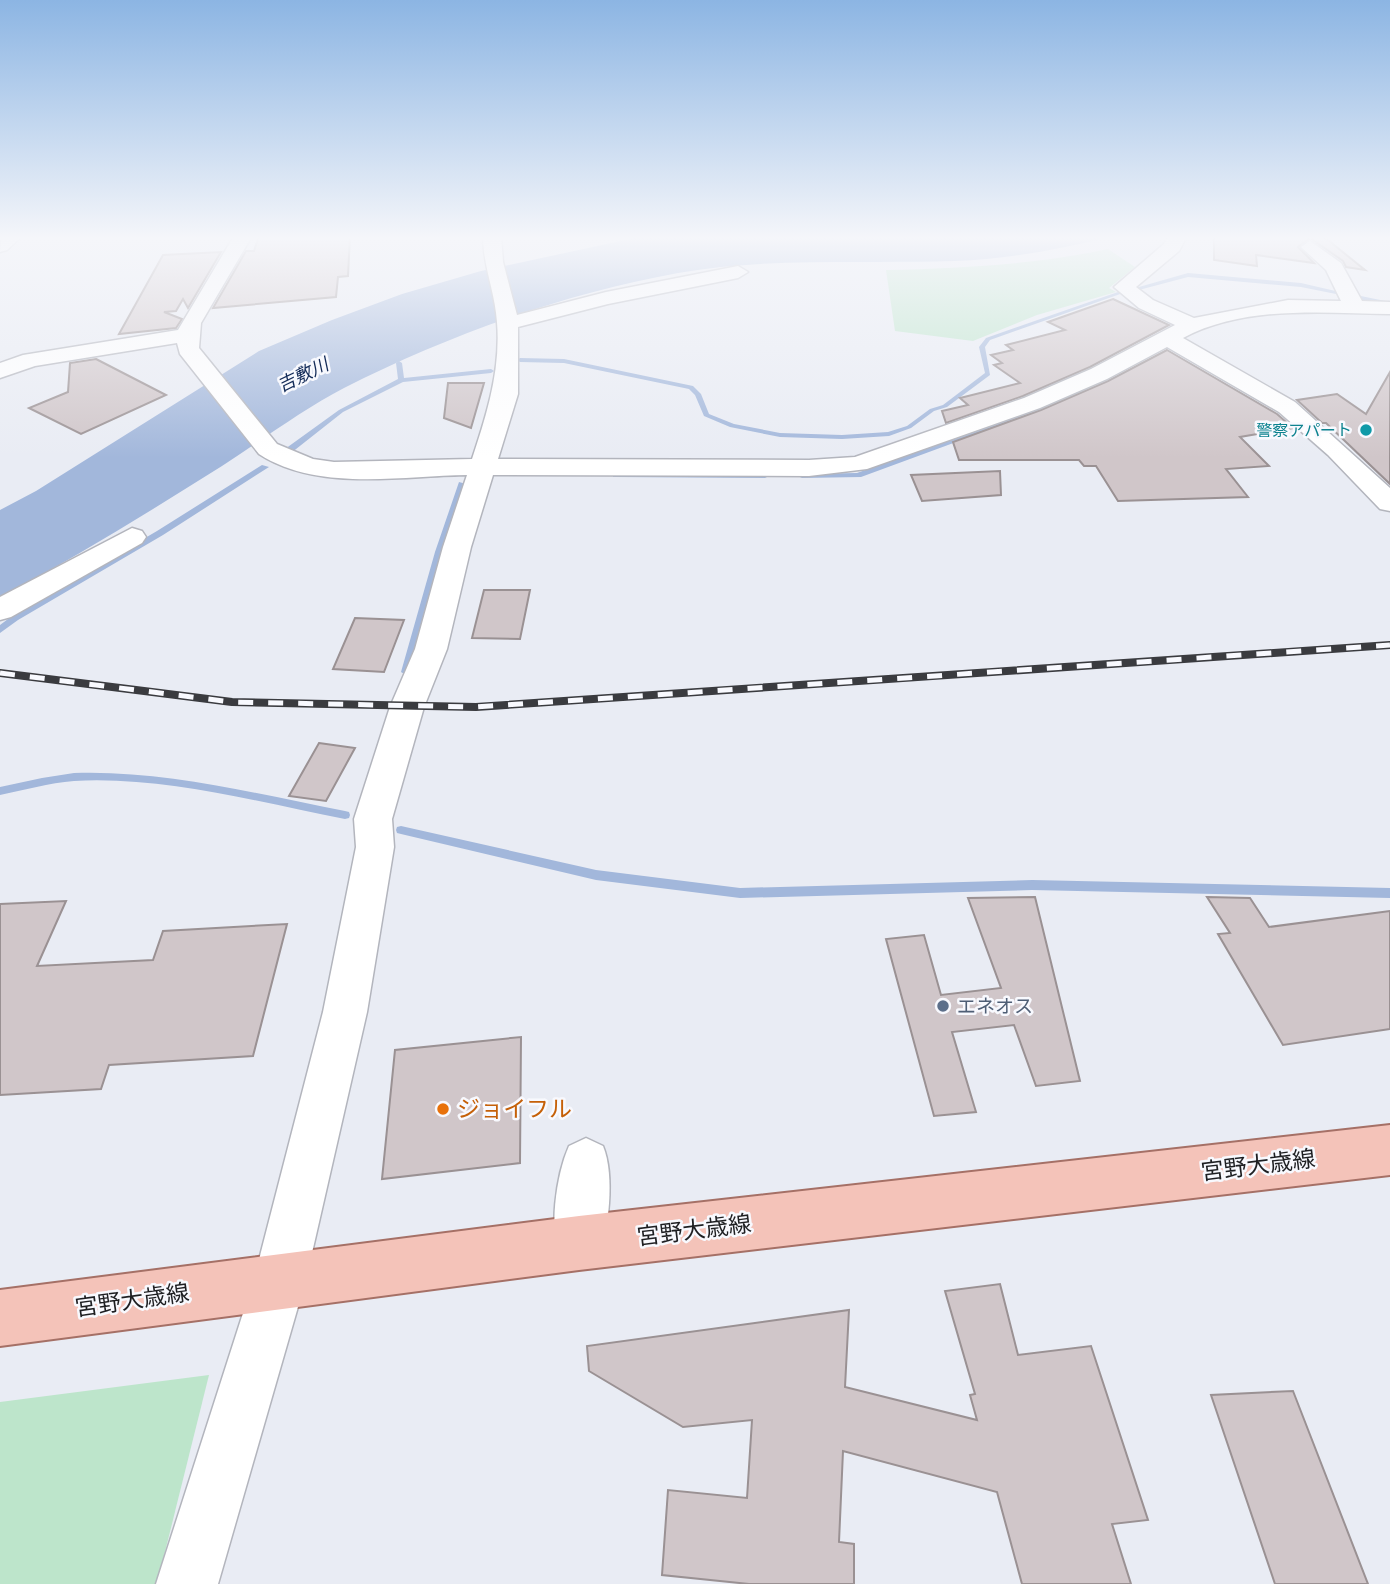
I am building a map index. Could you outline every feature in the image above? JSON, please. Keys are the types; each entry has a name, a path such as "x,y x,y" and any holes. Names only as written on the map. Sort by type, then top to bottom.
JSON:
{"main road":[{"name":"宮野大歳線","path":"0,1318 280,1279 1390,1150"}],"street":[{"path":"198,310 190,323 188,349 207,376 264,443 279,456 334,470 481,467 732,469 858,464 1032,403 1099,374 1192,325 1267,310"},
{"path":"187,1584 280,1279 345,1012 375,847 373,819 407,707 431,649 481,467 506,394 508,322 505,310"},
{"path":"508,322 557,310"},
{"path":"1160,310 1192,325"},
{"path":"0,371 31,360 187,335"},
{"path":"1167,338 1287,407 1337,450 1390,503"},
{"path":"0,610 132,537"},
{"path":"579,1243 586,1163"}],"green space":[{"path":"892,310 1054,310 973,341 895,331"},
{"path":"209,1375 157,1584 0,1584 0,1402"}],"water":[{"name":"吉敷川","path":"359,310 533,310 465,334 344,388 297,415 140,517 0,598 0,510 36,491 259,351"}],"building":[{"path":"132,310 177,310 164,312 182,319 176,328 119,334"},
{"path":"1082,310 1137,310 1169,325 1090,367 1023,396 946,423 942,411 968,405 960,398 1020,383 994,365 1002,363 991,355 1013,350 1006,345 1065,330 1048,322"},
{"path":"1167,350 1277,414 1293,428 1240,437 1269,466 1226,469 1248,497 1118,501 1096,466 1084,466 1079,460 959,460 953,442 1041,410 1108,381"},
{"path":"96,359 166,395 81,434 29,408 68,392 70,363"},
{"path":"1390,372 1390,484 1326,423 1322,423 1297,400 1337,394 1366,414"},
{"path":"448,383 484,383 471,428 444,418"},
{"path":"1000,471 1001,495 922,501 911,475"},
{"path":"484,590 530,590 520,639 472,638"},
{"path":"355,618 404,620 384,672 333,669"},
{"path":"319,743 355,748 326,801 289,796"},
{"path":"1035,897 1080,1081 1036,1086 1014,1025 952,1032 976,1112 934,1116 886,939 924,935 941,995 1001,988 968,898"},
{"path":"1207,897 1250,898 1269,927 1390,911 1390,1029 1283,1045 1218,934 1230,933"},
{"path":"66,901 37,966 153,960 163,931 287,924 253,1056 109,1065 101,1089 0,1095 0,904"},
{"path":"521,1037 520,1163 382,1179 395,1050"},
{"path":"1000,1284 1018,1355 1091,1346 1148,1520 1112,1524 1131,1584 1022,1584 997,1492 843,1451 839,1542 854,1544 854,1584 749,1584 662,1575 668,1490 747,1498 752,1420 683,1427 589,1371 587,1346 849,1310 845,1387 977,1420 970,1395 975,1394 945,1291"},
{"path":"1293,1391 1368,1584 1275,1584 1211,1395"}],"waterway":[{"path":"520,360 564,361 691,387 698,394 706,415 732,426 780,435 842,437 889,434 909,427 932,410 945,406 988,374 982,347 988,339 1071,310"},
{"path":"399,363 401,380"},
{"path":"401,380 491,371"},
{"path":"802,476 858,475 1052,405 1103,379"},
{"path":"288,451 341,411 401,380"},
{"path":"0,630 15,618 160,533 265,467"},
{"path":"616,475 765,476"},
{"path":"406,672 439,552 462,484"},
{"path":"0,791 63,778 150,780 345,815"},
{"path":"401,830 596,875 740,893 1032,885 1390,893"}],"railway":[{"path":"0,673 232,702 476,707 1390,645"}],"place":[{"name":"警察アパート","path":"1366,430"},
{"name":"エネオス","path":"943,1006"},
{"name":"ジョイフル","path":"443,1109"}]}
